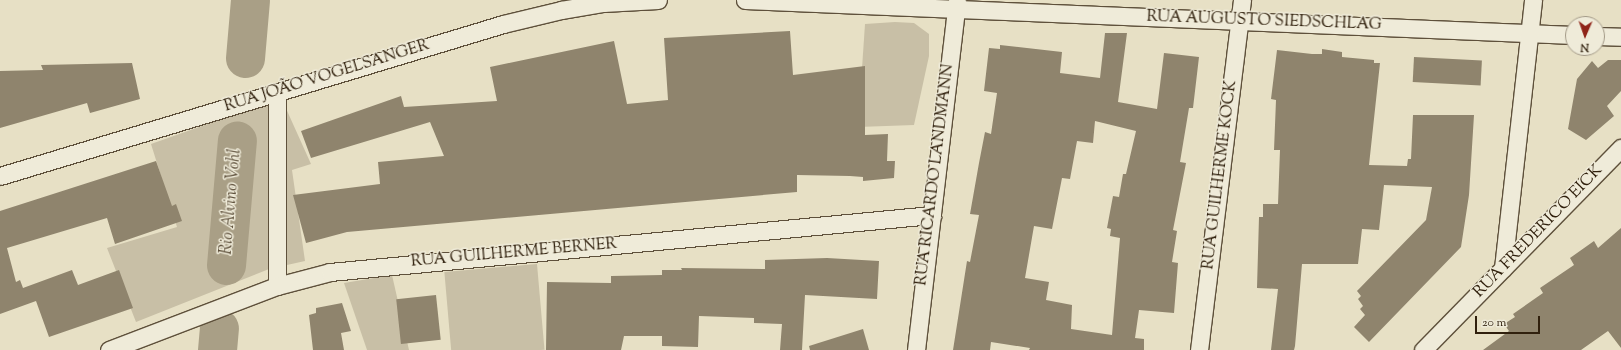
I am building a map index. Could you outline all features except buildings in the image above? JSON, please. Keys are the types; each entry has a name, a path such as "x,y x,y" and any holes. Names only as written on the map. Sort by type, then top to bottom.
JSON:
{"street":[{"name":"RUA JOÃO VOGELSANGER","path":"0,176 502,24 561,10 603,3 658,0"},
{"path":"745,0 956,5"},
{"name":"RUA GUILHERME KOCK","path":"1199,350 1242,0"},
{"path":"1503,268 1533,0"},
{"name":"RUA AUGUSTO SIEDSCHLAG","path":"956,5 1239,21 1565,35"},
{"name":"RUA RICARDO LANDMANN","path":"916,350 956,5"},
{"path":"1605,36 1621,37"},
{"path":"277,92 277,286"},
{"name":"RUA FREDERICO EICK","path":"1423,350 1621,148"},
{"name":"RUA GUILHERME BERNER","path":"109,350 277,286 330,272 932,215"}],"shaded area":[{"path":"895,22 914,23 929,34 929,56 914,125 858,127 865,24"},
{"path":"284,104 311,164 292,170 305,261 269,269 136,322 107,248 177,227 151,144 253,108"},
{"path":"537,264 544,350 451,350 444,272"},
{"path":"392,275 409,350 367,350 344,283"}],"waterway":[{"name":"Rio Alvino Vohl","path":"245,58 250,0"},
{"name":"Rio Alvino Vohl","path":"226,265 237,140"},
{"name":"Rio Alvino Vohl","path":"217,350 219,328"}]}
